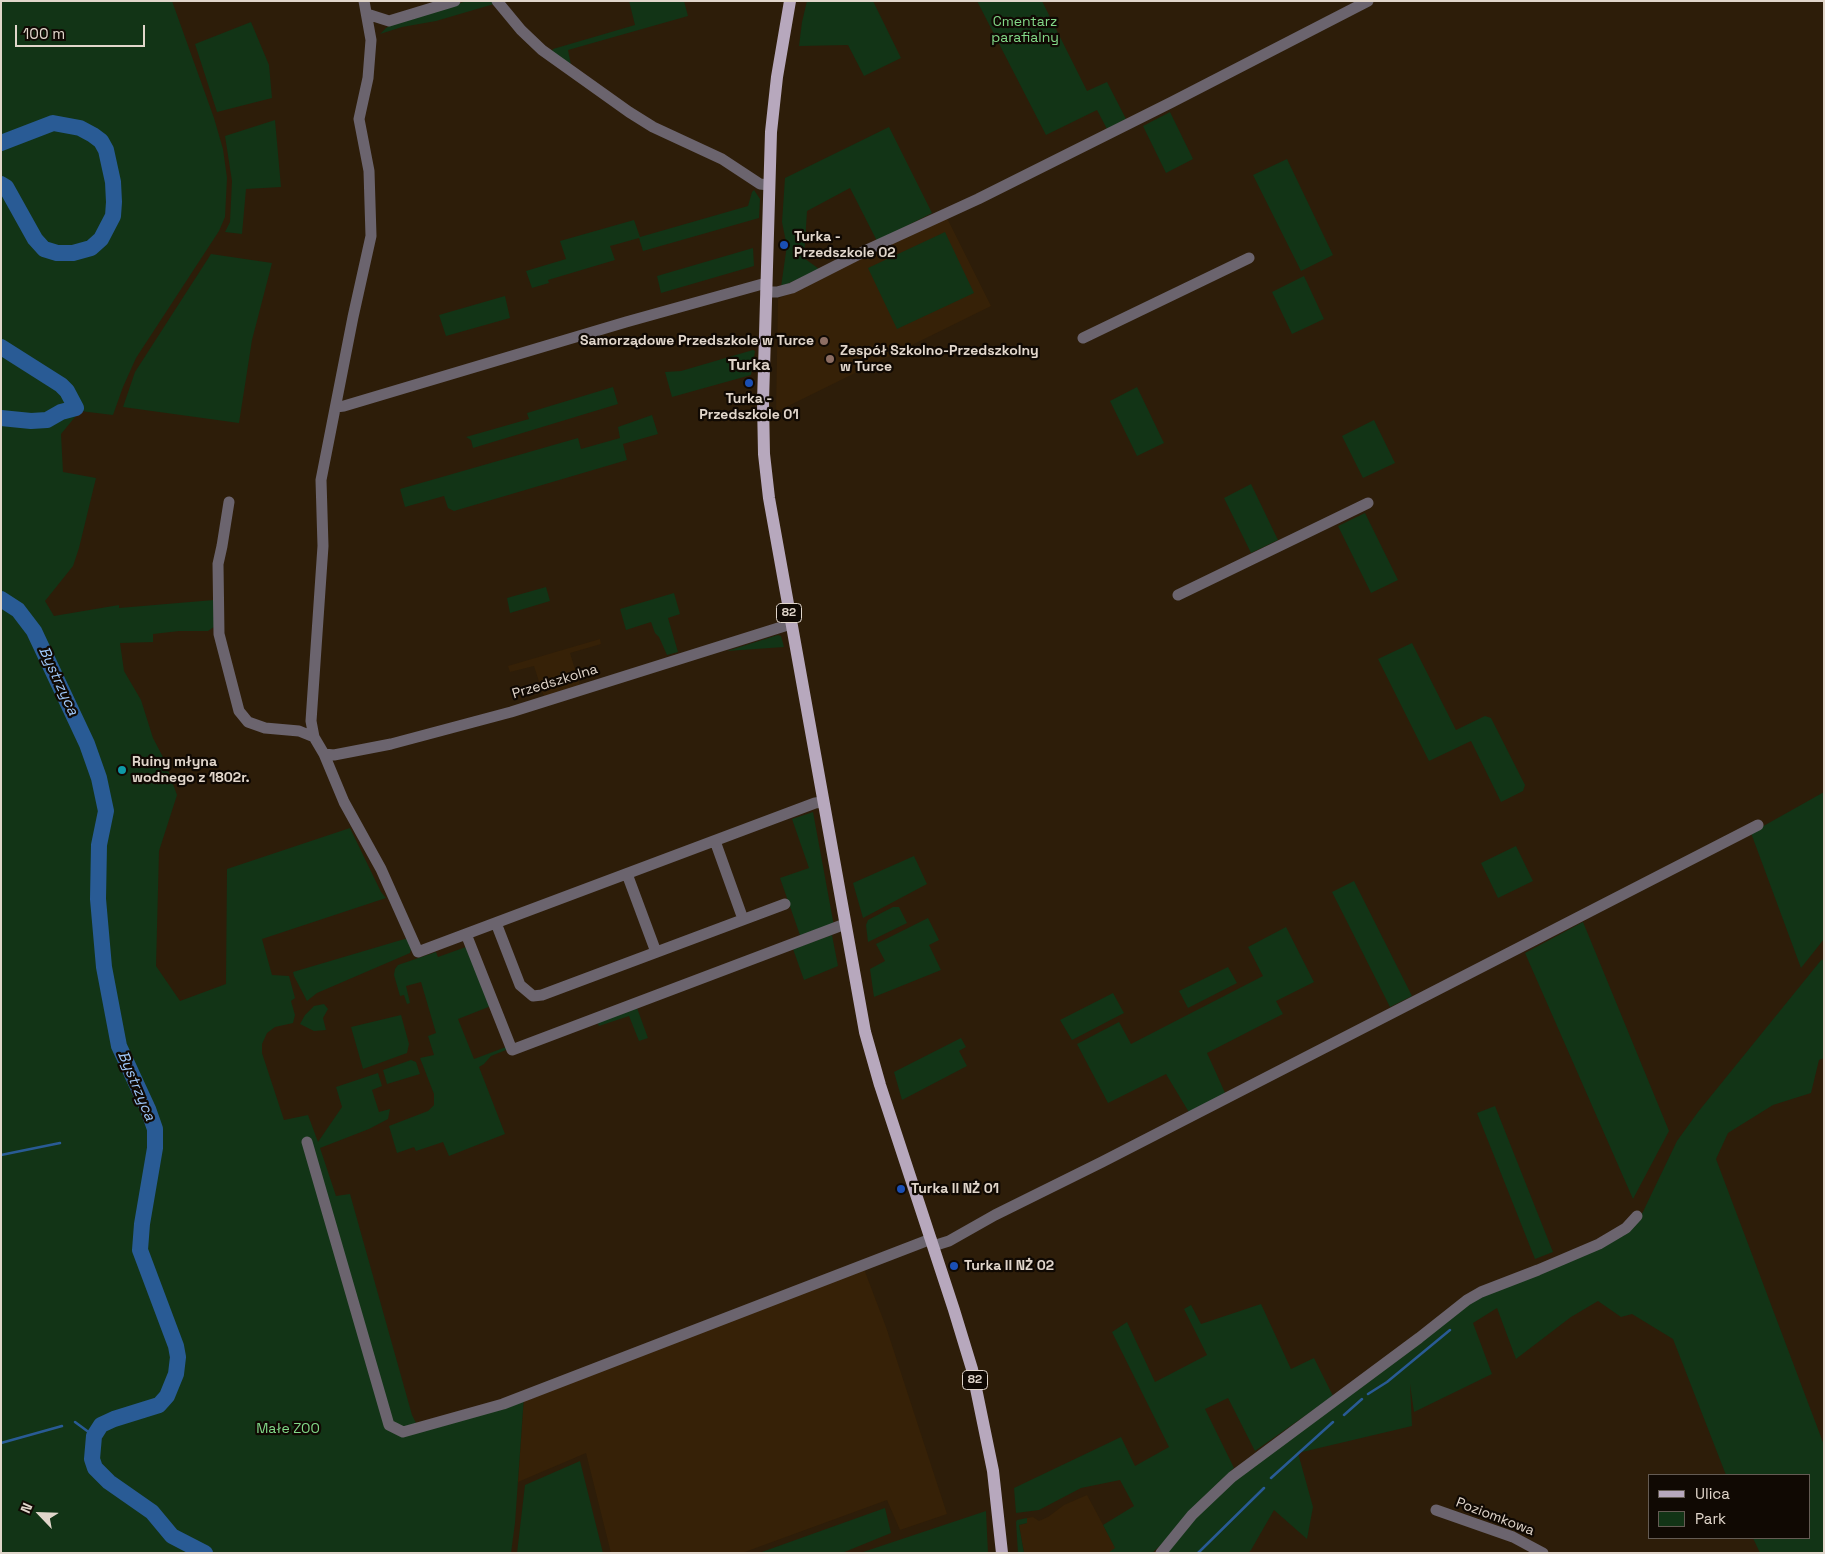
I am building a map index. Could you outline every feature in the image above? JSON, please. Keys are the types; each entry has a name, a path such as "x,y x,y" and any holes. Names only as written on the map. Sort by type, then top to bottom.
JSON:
{"main road":[{"name":"82","path":"790,1 775,87 769,185 762,402 770,507 866,1032 876,1074 964,1341 978,1393 993,1471 1002,1553"}],"street":[{"path":"364,1 371,40 368,78 359,120 370,171 371,236 353,317 321,487 323,546 311,721 314,736 324,754 348,812 381,868 418,952 815,803 823,802"},
{"path":"371,40 388,21 455,1"},
{"path":"497,1 521,30 542,50 629,112 653,127 722,159 760,184 769,185"},
{"path":"336,407 617,325 766,288 777,292 792,288 869,249 978,199 1208,84 1368,1"},
{"path":"367,14 388,21"},
{"path":"1084,338 1249,258"},
{"path":"229,502 218,564 219,634 239,711 248,722 265,728 299,731 314,736"},
{"path":"1178,596 1368,503"},
{"name":"Przedszkolna","path":"324,754 334,755 391,744 511,712 791,624"},
{"path":"307,1142 389,1424 403,1432 503,1404 932,1242 949,1241 995,1215 1536,940 1758,824"},
{"path":"714,841 743,919"},
{"path":"627,874 656,952"},
{"path":"496,923 520,985 533,996 542,995 785,904"},
{"path":"466,934 512,1050 845,924"},
{"path":"1161,1553 1192,1515 1232,1477 1467,1300 1481,1292 1599,1244 1626,1228 1638,1216"},
{"name":"Poziomkowa","path":"1436,1510 1513,1537 1543,1553"}],"shaded area":[{"name":"Zespół Szkolno-Przedszkolny w Turce","path":"946,216 991,306 776,412 778,299"},
{"path":"600,639 601,644 570,653 580,686 544,697 534,666 510,672 508,666"},
{"path":"864,1269 886,1327 947,1514 900,1530 887,1500 742,1553 611,1553 586,1453 518,1482 524,1396"},
{"path":"1087,1495 1116,1549 1108,1553 1024,1553 1019,1525 1027,1523 1027,1518 1033,1517 1039,1521 1064,1505"}],"green space":[{"name":"Małe ZOO","path":"1,1 172,1 214,118 223,149 227,178 225,217 219,231 136,358 113,415 80,411 61,434 63,472 96,478 73,566 45,601 54,616 119,605 119,608 214,600 214,627 208,631 179,631 153,634 153,642 120,643 124,671 141,700 153,738 164,759 177,795 159,851 156,966 180,1001 226,984 227,869 350,828 381,892 386,898 262,939 272,975 289,976 295,998 291,1001 295,1015 293,1023 275,1027 267,1033 262,1044 262,1053 284,1120 308,1115 318,1142 342,1107 336,1087 378,1073 382,1086 372,1090 379,1112 390,1109 388,1119 369,1129 320,1148 336,1196 350,1194 412,1415 416,1423 524,1396 515,1523 511,1553 1,1553"},
{"path":"467,1 492,1 494,4 436,21 402,27 380,34 386,28 399,21"},
{"path":"629,1 684,1 688,16 568,50 571,65 551,53 553,49 635,25"},
{"path":"807,1 873,1 901,58 864,76 848,45 799,46"},
{"name":"Cmentarz parafialny","path":"977,1 1042,1 1087,91 1107,82 1126,119 1107,129 1097,110 1046,135"},
{"path":"251,22 269,65 272,98 217,112 195,44"},
{"path":"1170,112 1193,159 1166,173 1143,126"},
{"path":"275,120 281,187 246,189 242,234 225,232 230,222 232,181 225,136"},
{"path":"889,127 932,213 877,241 850,188 807,211 804,258 819,269 781,287 786,252 782,222 785,178"},
{"path":"1287,159 1333,255 1301,271 1253,175"},
{"path":"754,190 760,199 759,218 643,251 639,238 610,246 615,260 548,280 549,283 532,288 526,271 566,259 560,241 634,220 640,237 748,206"},
{"path":"945,232 974,293 897,329 868,268"},
{"path":"753,248 754,266 661,293 657,276"},
{"path":"211,254 272,263 252,340 239,423 123,407 135,372"},
{"path":"1304,276 1324,319 1292,334 1272,292"},
{"path":"505,296 510,318 446,336 439,315"},
{"path":"755,351 751,375 672,397 665,372 681,371"},
{"path":"613,387 618,404 473,448 471,440 466,437 529,419 527,413"},
{"path":"1137,387 1164,443 1137,456 1110,401"},
{"path":"652,415 658,434 623,444 627,460 454,511 448,508 444,496 405,507 400,489 578,438 581,449 620,438 618,427"},
{"path":"1374,420 1395,463 1363,478 1342,436"},
{"path":"1251,484 1278,540 1251,553 1224,498"},
{"path":"1365,513 1398,580 1371,593 1338,526"},
{"path":"546,587 550,601 510,613 507,598"},
{"path":"674,593 680,614 668,618 678,652 667,655 651,622 626,630 620,609"},
{"path":"778,635 781,636 784,647 727,651"},
{"path":"1412,643 1456,730 1485,716 1491,718 1525,785 1523,791 1501,802 1471,741 1429,761 1378,659"},
{"path":"1824,792 1824,939 1801,968 1751,833"},
{"path":"813,812 834,926 801,938 780,878 809,868 792,819"},
{"path":"1516,846 1533,881 1498,898 1481,863"},
{"path":"914,856 927,884 863,918 853,883"},
{"path":"1354,881 1412,996 1390,1007 1332,892"},
{"path":"893,907 899,907 907,923 868,942 866,925 868,920"},
{"path":"928,918 939,940 929,945 941,970 874,997 870,969 885,961 876,944"},
{"path":"1583,922 1669,1131 1633,1199 1525,953"},
{"path":"1286,927 1314,982 1276,1001 1283,1014 1207,1053 1226,1095 1190,1114 1166,1074 1108,1103 1077,1044 1119,1022 1131,1044 1263,976 1248,947"},
{"path":"832,935 838,966 804,980 793,949"},
{"path":"408,938 411,949 410,953 317,993 307,1001 294,976 293,972"},
{"path":"466,947 491,1006 458,1019 474,1059 506,1047 506,1050 491,1056 479,1067 505,1134 449,1156 443,1142 416,1151 414,1147 397,1153 389,1126 428,1111 434,1105 434,1094 420,1058 434,1055 428,1036 436,1033 421,982 406,986 410,1003 407,1004 404,995 400,996 394,975 395,969 398,965 436,952 438,957"},
{"path":"1822,959 1824,963 1824,1058 1819,1060 1811,1093 1773,1105 1728,1133 1716,1159 1824,1445 1824,1553 1760,1553 1753,1539 1810,1539 1810,1474 1726,1474 1673,1339 1632,1314 1621,1317 1598,1301 1571,1317 1516,1359 1497,1308 1473,1323 1492,1374 1414,1412 1410,1384 1412,1426 1298,1453 1313,1507 1307,1539 1274,1510 1248,1553 1164,1553 1214,1498 1466,1305 1639,1220 1677,1141 1698,1112"},
{"path":"1228,967 1237,983 1188,1008 1179,991"},
{"path":"1113,993 1124,1013 1072,1040 1060,1020"},
{"path":"324,1004 328,1009 323,1018 326,1030 314,1031 300,1024 305,1015 314,1006"},
{"path":"637,1008 648,1038 639,1041 629,1016 599,1026 597,1022"},
{"path":"401,1015 409,1044 407,1053 363,1069 351,1027"},
{"path":"961,1038 966,1047 959,1051 967,1066 902,1100 894,1072"},
{"path":"411,1060 416,1062 420,1074 387,1084 383,1070"},
{"path":"1495,1106 1553,1252 1535,1259 1477,1113"},
{"path":"1261,1304 1291,1369 1314,1358 1333,1396 1255,1451 1228,1398 1205,1409 1234,1468 1198,1502 1166,1540 1152,1553 1108,1553 1115,1548 1103,1525 1134,1506 1120,1480 1081,1488 1039,1510 1016,1513 1014,1488 1121,1437 1135,1466 1169,1447 1112,1332 1127,1322 1155,1382 1207,1355 1184,1309 1191,1305 1201,1324"},
{"path":"580,1461 603,1553 517,1553 525,1485"},
{"path":"885,1508 891,1533 842,1553 759,1553"},
{"path":"986,1511 988,1553 860,1553"},
{"path":"1027,1518 1027,1523 1019,1525 1024,1553 1018,1553 1016,1522 1017,1520"}],"waterway":[{"name":"Bystrzyca","path":"1,143 53,123 80,128 93,135 101,141 106,150 113,182 113,216 101,239 91,248 73,253 57,253 44,249 35,239 6,187 1,184"},
{"name":"Bystrzyca","path":"1,347 61,385 67,391 76,408 61,412 47,420 31,421 1,418"},
{"name":"Bystrzyca","path":"1,599 18,610 34,631 87,744 99,778 106,811 99,845 98,899 104,967 119,1046 148,1109 155,1129 155,1148 142,1224 140,1250 176,1346 178,1357 176,1374 167,1396 159,1405 101,1425 94,1436 92,1459 95,1468 109,1482 152,1512 172,1536 205,1553"},
{"path":"1,1155 60,1143"},
{"path":"1368,1394 1387,1382 1450,1330"},
{"path":"1344,1415 1362,1399"},
{"path":"75,1422 94,1436"},
{"path":"1271,1478 1333,1422"},
{"path":"1,1443 62,1426"},
{"path":"1198,1553 1264,1488"}],"place":[{"name":"Turka - Przedszkole 02","path":"784,245"},
{"name":"Samorządowe Przedszkole w Turce","path":"824,341"},
{"name":"Zespół Szkolno-Przedszkolny w Turce","path":"830,359"},
{"name":"Turka - Przedszkole 01","path":"749,383"},
{"name":"Ruiny młyna wodnego z 1802r.","path":"122,770"},
{"name":"Turka II NŻ 01","path":"901,1189"},
{"name":"Turka II NŻ 02","path":"954,1266"}],"district":[{"name":"Turka","path":"749,366"}]}
